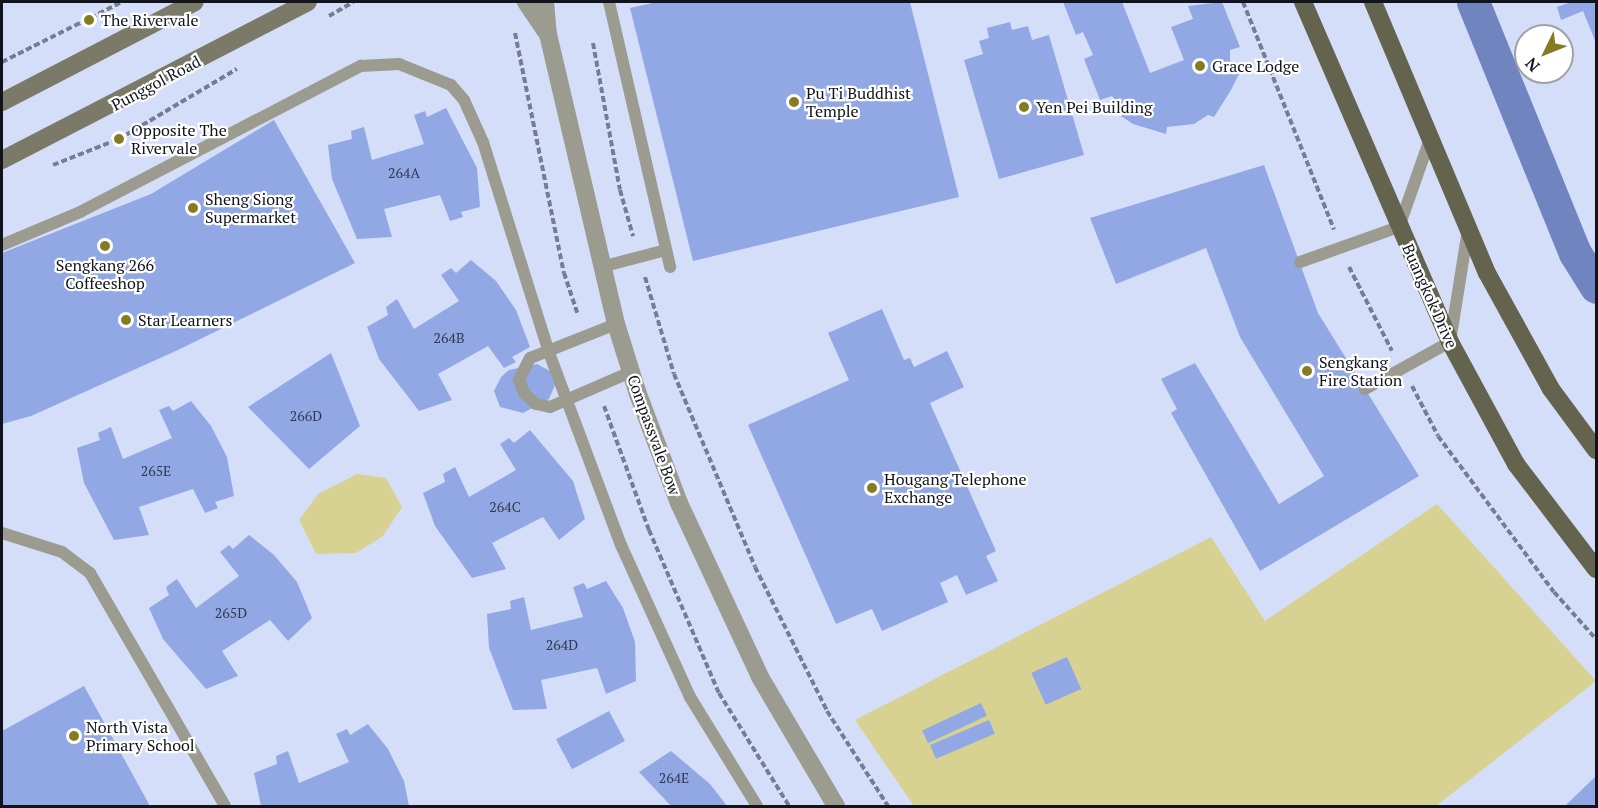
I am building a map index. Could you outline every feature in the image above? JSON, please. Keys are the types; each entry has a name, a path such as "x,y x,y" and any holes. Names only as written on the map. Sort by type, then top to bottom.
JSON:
{"main road":[{"path":"2,102 195,2"},
{"name":"Punggol Road","path":"2,160 308,2"},
{"name":"Buangkok Drive","path":"1303,2 1450,342 1516,464 1596,569"},
{"path":"1374,2 1429,142 1468,229 1551,389 1596,450"}],"street":[{"name":"Compassvale Bow","path":"526,2 548,34"},
{"name":"Compassvale Bow","path":"545,2 548,34 605,266 616,324 631,372 679,503 760,677 836,807"}],"lane":[{"path":"609,2 670,267"},
{"path":"2,245 80,212 361,66 399,64 451,85 464,99 483,142 548,351 621,545 690,697 757,807"},
{"path":"1300,262 1400,227 1429,142"},
{"path":"1365,389 1404,371 1450,342 1468,229"},
{"path":"605,266 666,250"},
{"path":"616,324 530,358 519,380 524,393 536,404 549,407 631,372"},
{"path":"2,533 62,552 90,573 225,807"}],"path":[{"path":"2,62 122,2"},
{"path":"1243,2 1341,247 1437,436 1554,592 1596,639"},
{"path":"592,36 620,190 674,374 755,567 827,711 888,807"},
{"path":"44,168 119,139"}],"shaded area":[{"path":"357,474 386,478 402,507 383,536 356,553 316,554 299,520 318,494"},
{"path":"1437,504 1596,681 1436,806 914,806 855,720 1211,537 1265,621"}],"building":[{"name":"Pu Ti Buddhist Temple","path":"657,2 910,2 959,197 693,261 630,8"},
{"name":"Grace Lodge","path":"1063,2 1122,2 1150,73 1184,60 1171,27 1193,19 1188,6 1222,2 1240,47 1230,50 1230,71 1239,74 1214,117 1208,115 1194,124 1167,127 1166,134 1133,124 1121,116 1124,111 1112,96 1100,100 1084,59 1093,55 1083,32 1076,35"},
{"path":"1571,2 1596,2 1596,43 1583,11 1561,20 1557,7"},
{"name":"Yen Pei Building","path":"1010,22 1012,30 1028,26 1032,40 1049,35 1084,155 999,179 964,60 983,54 979,41 989,38 987,28"},
{"path":"446,108 477,168 480,207 461,212 463,217 450,221 440,195 384,209 392,237 357,239 332,179 328,145 352,139 351,131 364,127 372,160 424,144 414,115 425,111 427,117"},
{"path":"274,120 355,263 178,350 31,416 2,424 2,253 151,194"},
{"name":"Sengkang Fire Station","path":"1264,165 1318,313 1419,476 1260,571 1171,413 1177,409 1161,379 1195,363 1279,504 1324,476 1240,337 1206,248 1116,284 1090,218"},
{"path":"471,260 496,281 516,310 530,347 512,357 516,362 504,368 488,346 438,374 452,400 419,411 379,359 367,327 388,315 386,307 397,299 414,329 459,301 441,275 451,268 456,273"},
{"name":"Hougang Telephone Exchange","path":"882,309 904,360 910,358 914,367 947,351 964,387 930,403 996,551 986,556 998,581 966,595 957,575 940,583 948,602 882,631 872,609 836,624 748,425 849,380 828,333"},
{"path":"331,353 360,426 309,469 248,407"},
{"path":"537,364 550,371 555,385 549,399 523,413 500,407 494,391 501,377 509,370"},
{"path":"191,401 211,426 227,457 234,496 215,502 218,508 205,513 193,489 139,507 149,535 114,540 84,483 77,448 100,440 98,433 111,427 123,459 172,438 159,410 169,406 173,411"},
{"path":"530,430 573,481 585,519 559,540 543,517 492,543 506,569 472,578 435,526 423,493 445,482 443,474 455,467 469,497 516,470 500,444 509,438 514,443"},
{"path":"249,535 274,555 297,582 312,618 288,641 270,620 222,651 238,676 206,689 163,639 149,608 169,595 166,587 177,579 196,608 239,576 220,552 229,545 233,549"},
{"path":"606,581 623,608 635,642 636,681 606,694 597,668 541,680 547,709 513,710 489,648 487,614 511,609 510,601 524,597 531,630 583,617 573,587 584,583 587,589"},
{"path":"1067,657 1081,689 1046,705 1031,673"},
{"path":"84,686 150,806 2,806 2,731"},
{"path":"981,703 987,716 928,743 922,730"},
{"path":"609,711 625,741 572,769 556,739"},
{"path":"989,720 995,734 936,759 930,745"},
{"path":"368,724 388,749 404,781 409,806 261,806 254,773 277,764 276,756 288,751 299,783 349,762 336,734 347,729 350,735"},
{"path":"671,751 710,784 727,806 671,806 639,772"},
{"path":"1596,776 1596,806 1566,805"}],"waterway":[{"path":"1473,2 1575,253 1596,287"}],"place":[{"name":"The Rivervale","path":"89,20"},
{"name":"Grace Lodge","path":"1200,66"},
{"name":"Pu Ti Buddhist Temple","path":"794,102"},
{"name":"Yen Pei Building","path":"1024,107"},
{"name":"Opposite The Rivervale","path":"119,139"},
{"name":"Sheng Siong Supermarket","path":"193,208"},
{"name":"Sengkang 266 Coffeeshop","path":"105,246"},
{"name":"Star Learners","path":"126,320"},
{"name":"Sengkang Fire Station","path":"1307,371"},
{"name":"Hougang Telephone Exchange","path":"872,488"},
{"name":"North Vista Primary School","path":"74,736"}]}
